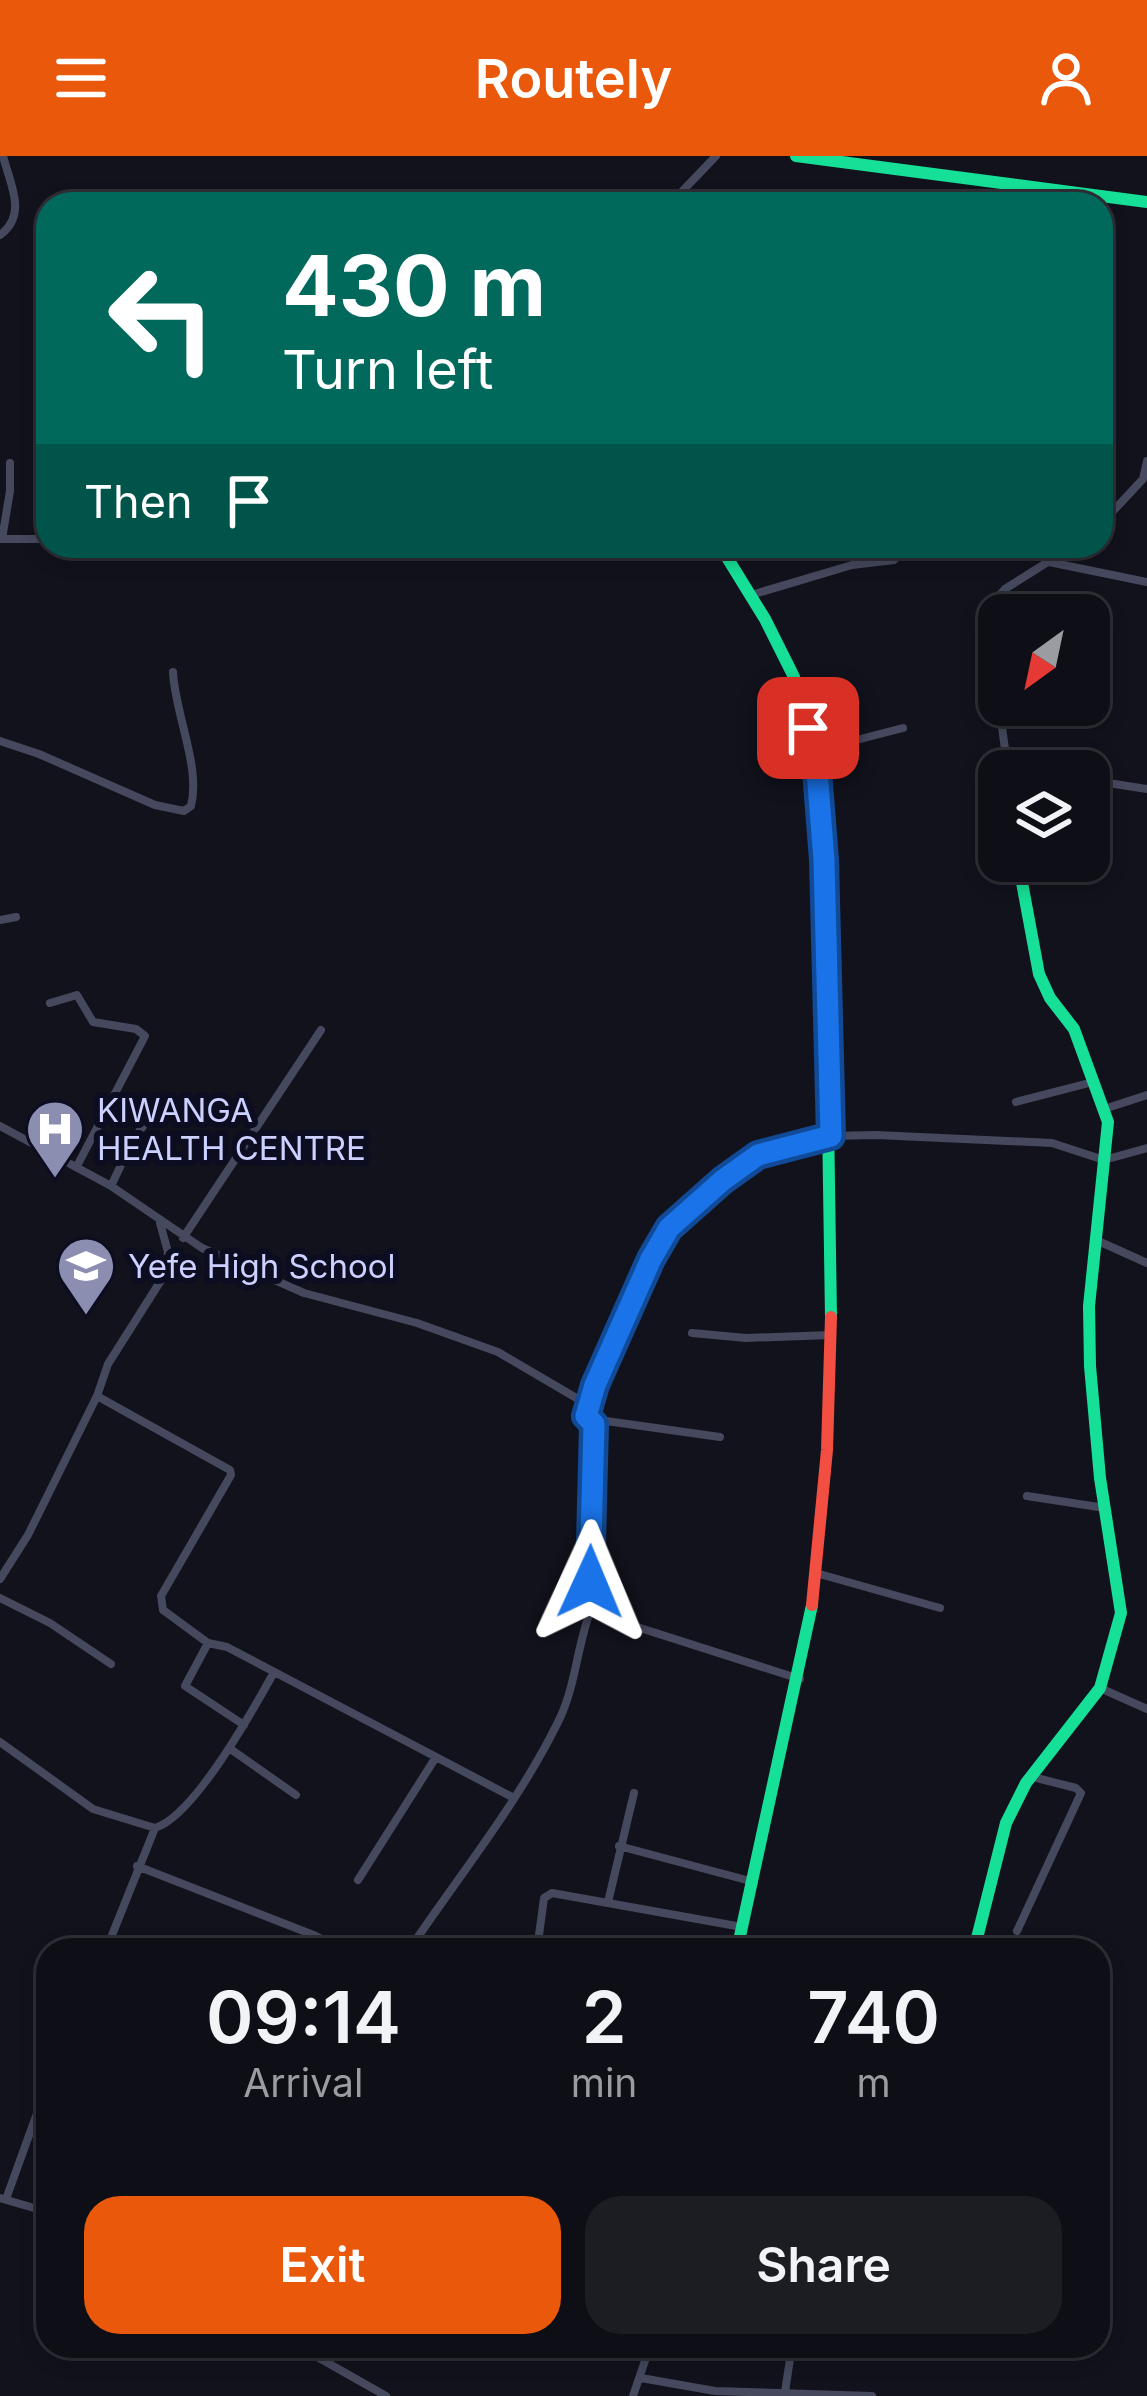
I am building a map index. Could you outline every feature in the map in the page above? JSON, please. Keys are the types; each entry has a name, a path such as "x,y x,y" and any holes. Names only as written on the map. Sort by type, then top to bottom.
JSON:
{"main road":[{"path":"796,156 1071,192"},
{"path":"1113,198 1147,202"},
{"path":"728,558 790,668 813,751 824,860 831,1136 831,1335 816,1573 800,1679 740,1938"},
{"path":"977,1938 1006,1822 1033,1777 1100,1688 1121,1613 1090,1366 1089,1306 1108,1136 1104,1109 1074,1029 1050,998 1039,974 1022,882"}],"street":[{"path":"0,235 13,224 16,212 1,156"},
{"path":"682,192 716,156"},
{"path":"1113,511 1143,479 1147,461"},
{"path":"10,463 1,539 36,539"},
{"path":"751,595 852,565 895,558"},
{"path":"1001,594 1053,558"},
{"path":"1042,565 1051,562 1147,582"},
{"path":"0,741 154,806 184,811 191,806 195,781 178,715 173,671"},
{"path":"813,751 903,728"},
{"path":"1110,783 1147,789"},
{"path":"0,920 16,917"},
{"path":"50,1003 77,995 93,1022 136,1029 145,1036 77,1166"},
{"path":"183,1238 321,1030"},
{"path":"1016,1102 1094,1082"},
{"path":"1104,1109 1147,1095"},
{"path":"111,1186 134,1138 158,1107"},
{"path":"0,1126 111,1186 183,1238 304,1293 483,1344 578,1400 590,1420"},
{"path":"417,1938 514,1798 560,1717 577,1671 590,1612 590,1420 595,1385 669,1228 758,1155 831,1136 1052,1143 1104,1160 1147,1148"},
{"path":"0,1579 28,1535 108,1364 165,1274 168,1252 160,1222"},
{"path":"1096,1240 1147,1263"},
{"path":"692,1333 746,1338 831,1335"},
{"path":"97,1396 230,1470 226,1485 161,1596 163,1610 208,1643 226,1647 514,1798"},
{"path":"590,1420 720,1437"},
{"path":"1027,1496 1105,1508"},
{"path":"816,1573 940,1608"},
{"path":"0,1598 50,1623 111,1664"},
{"path":"590,1612 800,1679"},
{"path":"208,1643 185,1686 244,1725"},
{"path":"110,1938 154,1828 179,1815 229,1748 273,1674"},
{"path":"1100,1688 1147,1709"},
{"path":"0,1742 93,1809 154,1828"},
{"path":"229,1748 296,1796"},
{"path":"358,1880 436,1757"},
{"path":"1017,1931 1081,1793 1033,1777"},
{"path":"608,1902 634,1792"},
{"path":"619,1846 754,1882"},
{"path":"137,1866 320,1938"},
{"path":"539,1938 548,1895 742,1927"},
{"path":"36,2114 3,2199 36,2209"},
{"path":"319,2358 386,2396"},
{"path":"633,2396 647,2358"},
{"path":"785,2394 790,2358"},
{"path":"641,2378 715,2391 872,2396"}],"traffic: fast":[{"path":"796,156 1071,192"},
{"path":"1113,198 1147,202"},
{"path":"727,558 794,677 818,775 824,854 831,1317"},
{"path":"977,1938 1006,1823 1026,1783 1100,1688 1121,1613 1100,1478 1090,1366 1089,1306 1108,1122 1074,1029 1050,998 1039,974 1022,882"},
{"path":"740,1938 812,1605"}],"traffic: jam":[{"path":"812,1605 827,1450 831,1317"}],"place":[{"name":"KIWANGA HEALTH CENTRE","path":"55,1180"},
{"name":"Yefe High School","path":"86,1317"}],"route":[{"path":"590,1582 594,1424 586,1416 595,1385 659,1243 686,1211 742,1164 779,1146 831,1136 824,860 817,771 808,728"}]}
